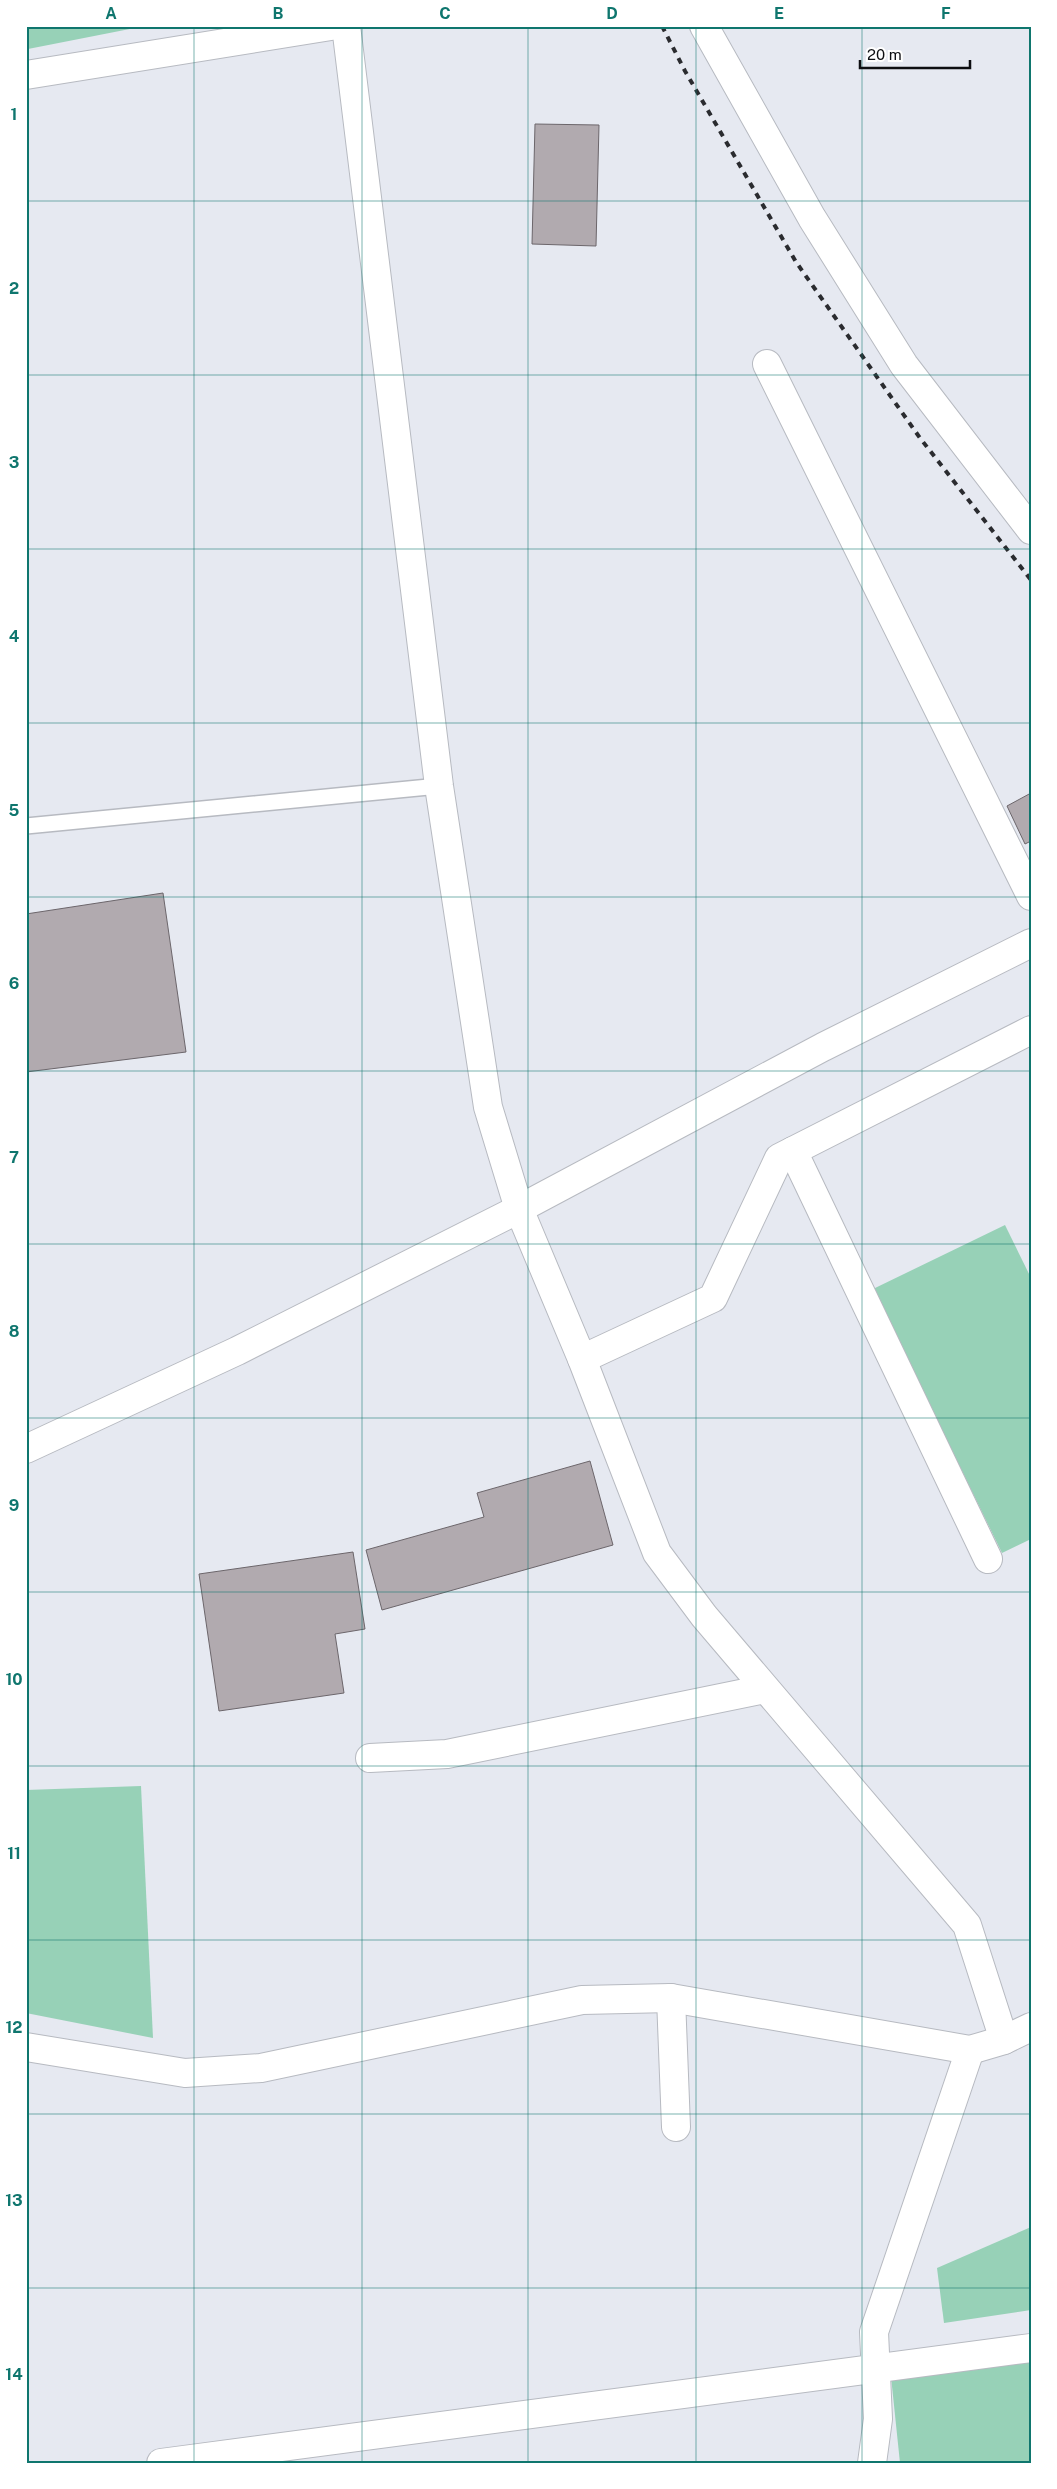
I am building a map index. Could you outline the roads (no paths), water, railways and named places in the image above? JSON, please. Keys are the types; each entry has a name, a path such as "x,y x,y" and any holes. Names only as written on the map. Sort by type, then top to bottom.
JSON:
{"street":[{"path":"26,75 331,26"},
{"path":"346,26 439,786 488,1107 519,1209 582,1359 657,1553 704,1616 967,1925 1004,2040"},
{"path":"704,26 812,218 904,365 1031,530"},
{"path":"767,364 1031,896"},
{"path":"26,1449 237,1351 519,1209 824,1047 1031,943"},
{"path":"582,1359 713,1298 779,1158 1031,1030"},
{"path":"794,1151 988,1559"},
{"path":"370,1758 447,1754 765,1689"},
{"path":"26,2047 185,2073 261,2068 582,2000 671,1998 970,2050 1004,2040 1031,2027"},
{"path":"671,1998 676,2127"},
{"path":"872,2463 878,2419 874,2332 970,2050"},
{"path":"161,2463 1031,2348"}],"lane":[{"path":"26,826 439,786"}],"railway":[{"path":"662,26 685,71 796,262 920,438 1031,580"}]}
